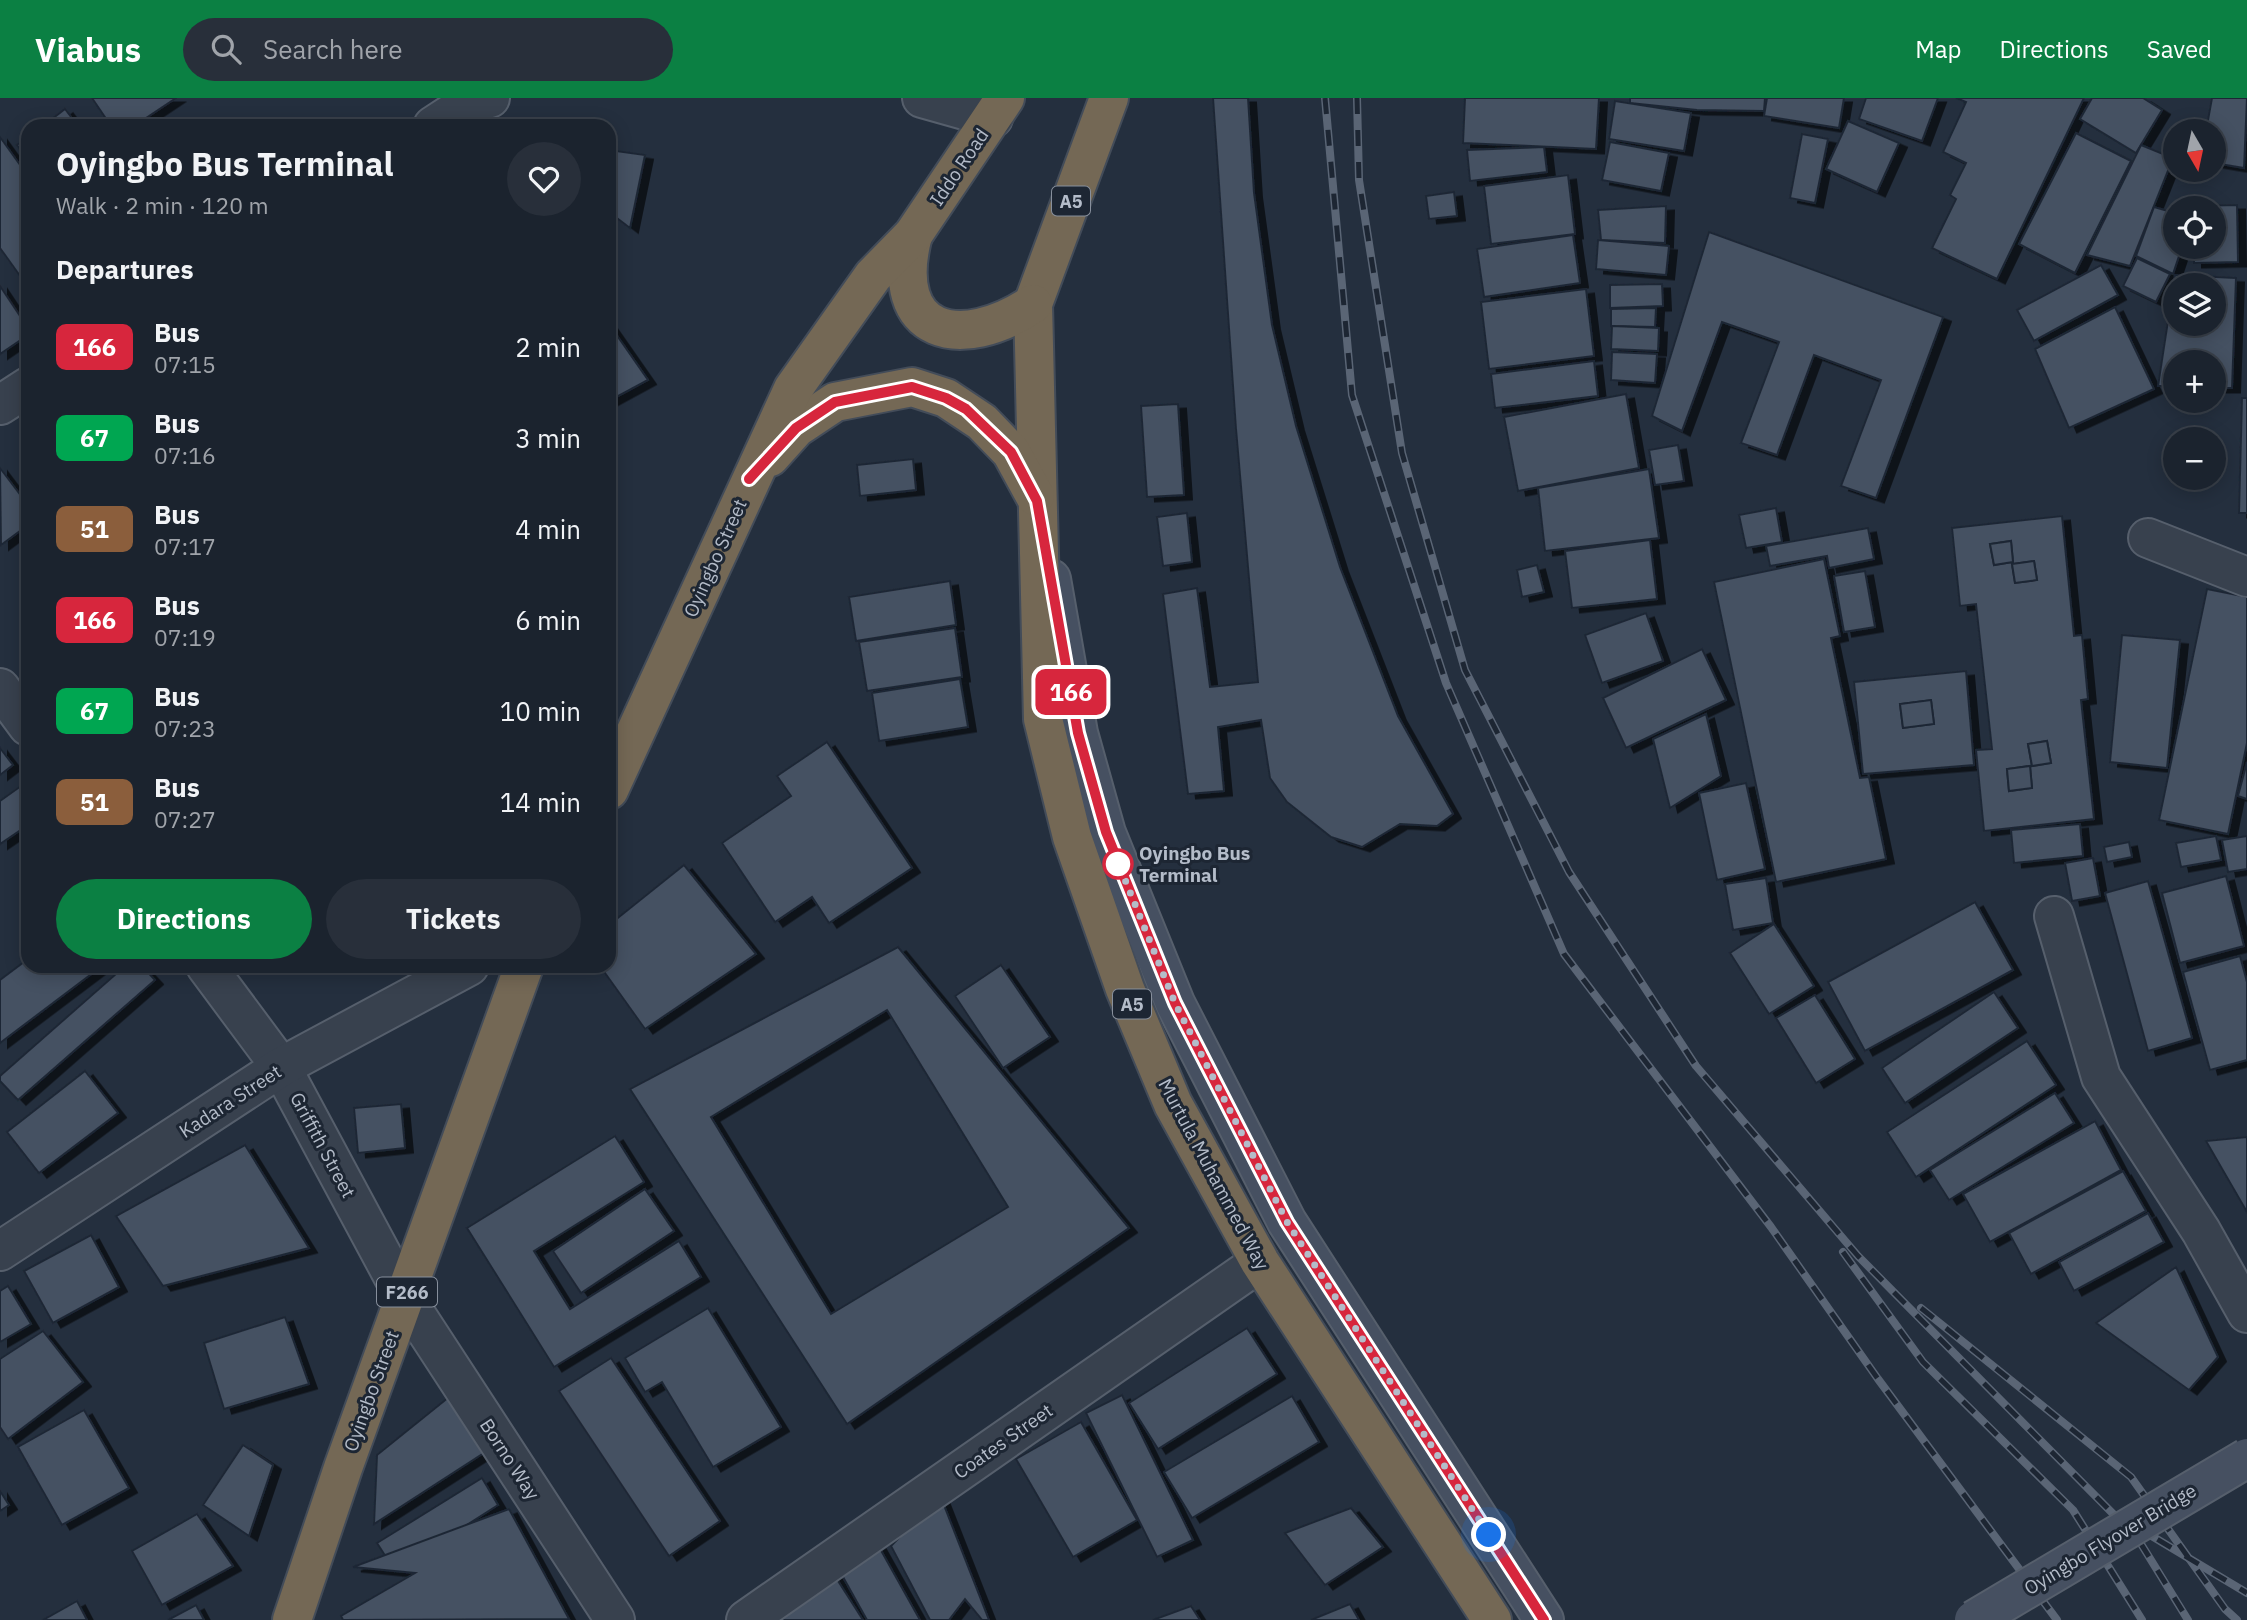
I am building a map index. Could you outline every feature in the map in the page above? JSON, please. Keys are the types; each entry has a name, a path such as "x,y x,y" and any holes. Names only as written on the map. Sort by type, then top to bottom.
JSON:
{"highway":[{"name":"A5","path":"1034,304 1109,98"},
{"name":"Iddo Road","path":"913,235 999,108"},
{"path":"913,235 906,259 912,293 919,313 930,325 946,330 968,331 1010,317 1034,304"},
{"name":"Oyingbo Street","path":"616,777 633,744 749,479 793,389 873,275 913,235"},
{"name":"Murtula Muhammed Way","path":"1034,304 1043,719 1072,836 1125,989 1172,1104 1260,1262 1492,1620"},
{"path":"749,479 796,428 835,402 912,387 946,398 982,422 1011,452 1037,501"},
{"name":"Oyingbo Street","path":"292,1620 521,973"}],"street":[{"path":"922,98 999,108"},
{"path":"0,405 21,392"},
{"path":"1037,501 1078,733 1106,832 1175,1003 1287,1222 1544,1620"},
{"path":"2148,538 2247,577"},
{"path":"0,688 21,716"},
{"path":"2054,916 2101,1077 2201,1231 2247,1313"},
{"name":"Griffith Street","path":"211,973 281,1067 405,1298"},
{"name":"Kadara Street","path":"0,1251 281,1067 456,973"},
{"name":"Coates Street","path":"746,1620 1260,1262"},
{"name":"Borno Way","path":"405,1298 615,1620"},
{"name":"Oyingbo Flyover Bridge","path":"1974,1620 2247,1458"}],"building":[{"path":"92,98 176,98 144,119 106,119"},
{"path":"1213,98 1248,98 1254,193 1272,325 1296,426 1340,567 1398,716 1453,814 1437,826 1400,824 1362,847 1331,837 1287,802 1270,778 1261,720 1218,727 1224,791 1188,794 1163,594 1197,588 1210,687 1258,682 1236,429"},
{"path":"1465,98 1599,98 1596,149 1463,143"},
{"path":"1630,98 1765,98 1764,111 1697,110 1630,103"},
{"path":"1767,98 1844,98 1839,128 1764,116"},
{"path":"1866,98 1938,98 1922,141 1859,119"},
{"path":"1956,98 2084,98 1997,279 1932,248 1956,199 1950,195 1966,163 1943,152 1966,102"},
{"path":"2092,98 2143,98 2162,110 2136,153 2080,119"},
{"path":"2212,98 2247,98 2244,168 2226,165 2226,119 2208,119"},
{"path":"1615,101 1691,113 1684,151 1609,139"},
{"path":"65,109 73,119 52,119"},
{"path":"1848,121 1899,143 1877,192 1826,169"},
{"path":"2076,133 2131,161 2075,273 2019,244"},
{"path":"1802,134 1828,139 1815,203 1790,198"},
{"path":"0,137 21,166 21,277 0,248"},
{"path":"1610,142 1669,153 1661,191 1602,180"},
{"path":"2141,145 2163,154 2163,182 2130,266 2087,255"},
{"path":"1544,147 1547,172 1470,181 1467,150"},
{"path":"616,151 645,155 630,228 616,217"},
{"path":"1568,175 1575,234 1491,244 1484,186"},
{"path":"1454,192 1457,216 1429,219 1426,196"},
{"path":"2226,205 2237,205 2238,262 2194,263 2194,259 2226,259"},
{"path":"1666,206 1665,243 1601,240 1598,210"},
{"path":"2154,207 2163,210 2163,259 2178,259 2173,273 2136,256"},
{"path":"1709,232 1943,317 1876,498 1841,486 1881,380 1814,355 1777,455 1741,443 1779,342 1722,322 1682,431 1652,416"},
{"path":"1573,235 1580,283 1484,297 1477,249"},
{"path":"1598,240 1669,246 1666,275 1596,269"},
{"path":"2137,258 2168,273 2163,273 2163,288 2156,302 2123,286"},
{"path":"2101,265 2118,295 2034,341 2017,310"},
{"path":"2226,278 2236,278 2232,388 2226,388 2226,350 2164,350 2166,336 2226,336"},
{"path":"1662,284 1663,306 1610,308 1610,285"},
{"path":"0,286 21,318 21,340 0,354"},
{"path":"1586,289 1594,356 1489,369 1481,302"},
{"path":"2115,307 2154,389 2069,428 2035,349"},
{"path":"1656,308 1655,327 1611,326 1611,309"},
{"path":"1612,326 1659,328 1658,351 1611,349"},
{"path":"616,334 648,380 616,397"},
{"path":"1612,352 1657,354 1655,383 1611,380"},
{"path":"2163,353 2163,386 2158,386"},
{"path":"1594,361 1598,396 1495,408 1491,374"},
{"path":"1626,394 1639,468 1518,491 1504,417"},
{"path":"2242,398 2247,398 2247,513 2239,513"},
{"path":"1178,404 1184,495 1147,497 1141,406"},
{"path":"1678,445 1684,481 1655,485 1649,450"},
{"path":"913,459 916,490 860,496 857,465"},
{"path":"0,468 21,496 21,530 1,545"},
{"path":"1649,469 1659,538 1545,551 1538,488"},
{"path":"1776,508 1782,542 1746,548 1739,515"},
{"path":"1187,513 1192,562 1163,566 1157,517"},
{"path":"2062,516 2074,636 2082,635 2088,699 2081,700 2094,819 1984,831 1976,750 1992,749 1976,604 1960,606 1952,528","holes":["2011,541 2013,562 1994,565 1990,544","2034,561 2037,580 2015,583 2012,564","2047,741 2051,763 2032,766 2028,744","2030,766 2032,788 2009,791 2007,769"]},
{"path":"1868,528 1874,559 1829,568 1827,556 1770,566 1766,546"},
{"path":"1650,540 1657,599 1572,608 1565,551"},
{"path":"2011,541 2013,562 1994,565 1990,544"},
{"path":"1824,559 1840,636 1831,638 1860,778 1869,777 1886,859 1776,882 1714,582"},
{"path":"2034,561 2037,580 2015,583 2012,564"},
{"path":"1537,565 1544,592 1522,597 1517,570"},
{"path":"1865,571 1875,627 1844,632 1834,576"},
{"path":"950,581 956,625 856,641 849,597"},
{"path":"2207,589 2247,597 2247,743 2228,834 2159,820"},
{"path":"1646,613 1663,661 1602,683 1585,635"},
{"path":"955,628 962,677 867,691 859,642"},
{"path":"2122,635 2180,640 2167,768 2110,762"},
{"path":"1702,649 1726,700 1626,748 1603,698"},
{"path":"1966,671 1974,765 1863,774 1854,682","holes":["1931,700 1934,724 1903,728 1900,704"]},
{"path":"960,679 968,727 879,741 872,693"},
{"path":"1931,700 1934,724 1903,728 1900,704"},
{"path":"1706,714 1721,776 1670,808 1653,739"},
{"path":"2047,741 2051,763 2032,766 2028,744"},
{"path":"827,742 912,868 829,923 812,897 775,922 722,843 791,796 777,776"},
{"path":"0,748 13,765 0,775"},
{"path":"2247,762 2247,799 2238,796"},
{"path":"2030,766 2032,788 2009,791 2007,769"},
{"path":"1746,783 1765,869 1717,880 1699,793"},
{"path":"21,786 21,830 0,844 0,801"},
{"path":"2080,824 2083,856 2014,863 2011,830"},
{"path":"2216,836 2221,860 2181,867 2176,843"},
{"path":"2247,836 2247,869 2228,872 2222,840"},
{"path":"2129,842 2132,857 2107,862 2104,847"},
{"path":"2093,858 2100,896 2072,901 2065,863"},
{"path":"684,865 756,954 645,1029 605,973 616,973 616,919"},
{"path":"2226,876 2244,946 2180,963 2162,893"},
{"path":"1766,878 1773,923 1733,930 1725,884"},
{"path":"2148,881 2192,1038 2148,1051 2105,893"},
{"path":"1975,902 2013,970 1865,1051 1828,982"},
{"path":"1774,924 1814,986 1769,1014 1730,953"},
{"path":"898,947 1129,1228 847,1424 630,1089","holes":["887,1010 1008,1207 831,1314 711,1117"]},
{"path":"2240,956 2247,982 2247,1060 2210,1070 2183,972"},
{"path":"21,964 21,973 93,973 0,1043 0,980"},
{"path":"1001,965 1050,1037 1003,1068 955,996"},
{"path":"117,973 148,973 155,980 18,1100 0,1081 0,1076"},
{"path":"1994,992 2018,1028 1905,1103 1882,1068"},
{"path":"1815,995 1855,1059 1816,1083 1776,1018"},
{"path":"2027,1041 2056,1085 1916,1177 1887,1132"},
{"path":"85,1071 118,1113 39,1173 7,1132"},
{"path":"2055,1093 2074,1123 1949,1200 1930,1170"},
{"path":"401,1104 405,1148 358,1153 354,1108"},
{"path":"2095,1121 2121,1170 1990,1242 1963,1194"},
{"path":"615,1136 644,1182 534,1251 570,1309 679,1241 701,1277 554,1367 467,1228"},
{"path":"2247,1137 2247,1212 2206,1141"},
{"path":"245,1145 309,1248 163,1286 116,1216"},
{"path":"2123,1171 2146,1211 2031,1274 2009,1233"},
{"path":"645,1189 674,1231 581,1293 553,1251"},
{"path":"2148,1213 2164,1242 2074,1291 2059,1262"},
{"path":"91,1235 119,1287 53,1323 24,1271"},
{"path":"2176,1267 2218,1357 2189,1390 2096,1323"},
{"path":"8,1286 31,1324 0,1342 0,1291"},
{"path":"708,1308 781,1427 713,1467 662,1382 645,1392 625,1358"},
{"path":"285,1317 309,1384 224,1409 204,1343"},
{"path":"1247,1328 1277,1374 1158,1449 1129,1403"},
{"path":"43,1331 83,1382 8,1439 0,1427 0,1359"},
{"path":"611,1358 720,1521 669,1556 559,1391"},
{"path":"454,1393 490,1449 374,1524 377,1455"},
{"path":"1122,1395 1193,1540 1157,1557 1086,1413"},
{"path":"1292,1396 1319,1442 1192,1518 1164,1472"},
{"path":"84,1410 129,1488 62,1525 18,1447"},
{"path":"1081,1422 1137,1520 1073,1557 1016,1459"},
{"path":"243,1445 273,1465 249,1536 203,1505"},
{"path":"482,1478 498,1505 395,1571 377,1543"},
{"path":"0,1491 9,1505 0,1511"},
{"path":"940,1495 989,1620 982,1620 965,1599 949,1620 930,1620 891,1546"},
{"path":"1351,1508 1383,1547 1325,1585 1285,1533"},
{"path":"509,1509 569,1619 343,1620 341,1616 415,1573 353,1567"},
{"path":"197,1514 233,1566 162,1605 132,1551"},
{"path":"878,1545 920,1620 867,1620 838,1568"},
{"path":"833,1573 863,1620 782,1620 775,1610"},
{"path":"77,1601 87,1620 43,1620"},
{"path":"1350,1604 1359,1620 1311,1620"},
{"path":"196,1605 204,1620 168,1620"},
{"path":"1191,1606 1200,1620 1153,1620"}],"railway":[{"path":"1325,98 1352,395 1446,683 1564,954 1771,1227 1878,1379 2057,1620"},
{"path":"1357,98 1359,180 1402,453 1465,670 1569,872 1696,1066 1858,1256 2138,1539 2188,1620"},
{"path":"1843,1252 1923,1362 2073,1510 2142,1620"},
{"path":"1921,1308 2131,1477 2225,1609 2237,1620"},
{"path":"2130,1523 2247,1593"}],"bus line":[{"name":"166","path":"749,479 796,428 835,402 912,387 946,398 966,409 1011,452 1037,501 1078,733 1106,832 1131,900 1175,1003 1287,1222 1544,1620"}],"place":[{"name":"Oyingbo Bus Terminal","path":"1118,864"}],"route":[{"path":"1118,864 1115,855 1175,1003 1287,1222 1489,1535"}]}
